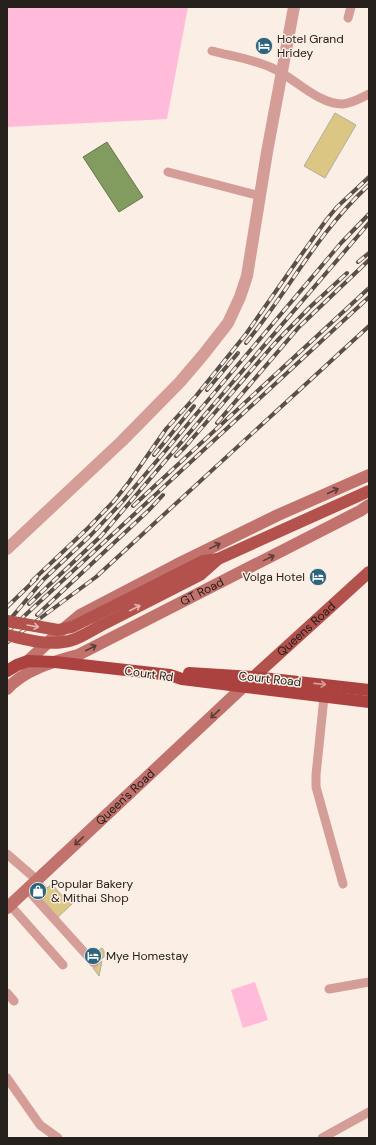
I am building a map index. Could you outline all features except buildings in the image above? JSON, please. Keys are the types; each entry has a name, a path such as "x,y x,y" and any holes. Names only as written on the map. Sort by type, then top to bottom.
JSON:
{"highway":[{"name":"Court Rd","path":"27,661 54,662 170,676 243,687"},
{"path":"7,671 27,661"},
{"name":"Court Road","path":"170,676 183,672 253,677 369,690"},
{"name":"Court Road","path":"243,687 369,702"}],"main road":[{"path":"27,661 80,616 176,565 264,521 369,475"},
{"path":"7,621 58,630 72,627 203,561 218,559 369,491"},
{"name":"GT Road","path":"7,689 28,672 78,655 226,578 298,543 369,505"},
{"path":"7,635 44,642 63,642 82,636 200,575 218,559"},
{"name":"Queens Road","path":"243,687 369,572"},
{"name":"Queen's Road","path":"9,906 243,687"}],"street":[{"path":"7,549 122,441 180,382 203,356 228,323 240,297 247,276 294,7"},
{"path":"348,18 351,7"},
{"path":"212,50 265,65 282,72 329,102 343,104 358,100 369,94"},
{"path":"168,172 260,196"},
{"path":"324,697 316,787 343,884"},
{"path":"7,854 37,880"},
{"path":"27,889 94,963"},
{"path":"9,906 63,965"},
{"path":"329,989 369,982"},
{"path":"7,992 14,1001"},
{"path":"7,1078 40,1125 58,1138"},
{"path":"322,1138 369,1112"}],"shaded area":[{"path":"7,7 188,7 167,119 7,127"},
{"path":"107,142 143,197 119,212 83,157"},
{"path":"255,982 268,1020 243,1028 231,990"}],"railway":[{"path":"32,581 114,501 166,429 196,396 246,334 327,219 337,207 369,177"},
{"path":"246,343 334,222 369,185"},
{"path":"7,623 44,579 91,535 122,502 341,243 369,214"},
{"path":"29,604 101,536 369,223"},
{"path":"358,262 369,253"},
{"path":"217,423 299,327 369,260"},
{"path":"176,456 275,343 309,308 347,273"},
{"path":"133,506 369,288"},
{"path":"7,632 369,297"},
{"path":"8,642 96,577 369,326"},
{"path":"207,390 238,353"},
{"path":"154,455 194,406"},
{"path":"37,615 149,510 163,495"},
{"path":"7,607 37,578"}],"place":[{"name":"Hotel Grand Hridey","path":"264,46"},
{"name":"Volga Hotel","path":"318,577"},
{"name":"Popular Bakery & Mithai Shop","path":"38,891"},
{"name":"Mye Homestay","path":"93,956"}]}
